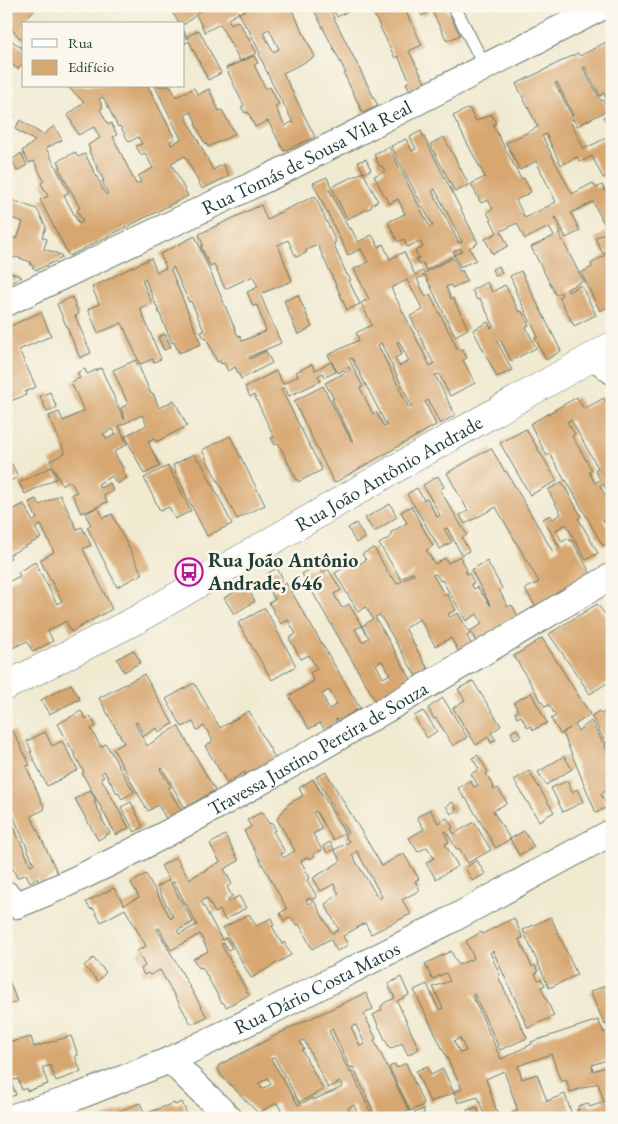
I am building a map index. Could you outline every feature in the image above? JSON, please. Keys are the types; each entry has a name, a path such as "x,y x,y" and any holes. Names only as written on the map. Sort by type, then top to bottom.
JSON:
{"street":[{"name":"Rua Tomás de Sousa Vila Real","path":"6,303 274,175 604,6"},
{"name":"Rua João Antônio Andrade","path":"6,686 138,619 405,463 606,358"},
{"name":"Travessa Justino Pereira de Souza","path":"12,899 60,888 187,823 292,764 612,576"},
{"name":"Rua Dário Costa Matos","path":"10,1118 74,1098 170,1060 447,922 612,832"},
{"path":"170,1060 229,1118"}],"lane":[{"path":"454,6 485,67"}],"building":[{"path":"6,6 38,6 25,19 27,22 22,22 22,40 6,24"},
{"path":"168,6 191,6 196,13 208,6 235,6 239,13 228,19 231,24 238,21 257,53 240,61 220,24 205,32 196,15 185,24 185,22 179,22"},
{"path":"250,6 290,6 315,57 283,73 315,137 284,151 268,121 255,127 248,112 245,113 241,107 244,106 226,68 254,56 258,63 254,65 266,89 270,87 279,104 275,106 285,126 292,122 294,124 271,81 260,53 239,13 250,8","holes":["269,29 279,49 273,52 263,32"]},
{"path":"316,6 328,6 378,106 363,113 344,74 346,73 313,8"},
{"path":"331,6 348,6 350,10 337,17"},
{"path":"370,6 403,6 422,45 409,51 425,83 410,90 406,83 410,81 398,56 395,58"},
{"path":"417,6 445,6 460,35 447,41 430,7 427,8 429,12 422,16"},
{"path":"199,30 221,73 208,80 189,41 185,43 185,33 188,39 188,36"},
{"path":"6,36 22,48 22,64 18,69 6,60"},
{"path":"610,40 612,43 612,101 609,103 604,93 600,96 585,67 583,68 608,110 577,126 573,119 570,121 584,149 612,135 612,173 603,178 592,156 580,162 577,157 561,165 546,134 542,136 572,194 593,183 596,188 602,185 612,203 612,295 608,297 612,305 600,311 581,273 592,267 591,264 608,253 607,251 603,254 595,238 608,231 593,202 571,213 580,231 566,238 556,217 554,218 561,233 559,233 583,281 567,289 568,292 581,285 596,315 574,326 559,297 562,295 561,292 556,295 531,247 554,236 549,227 525,239 517,223 501,231 508,246 493,254 485,239 497,233 487,212 493,209 488,200 481,203 471,184 485,177 453,116 469,108 476,121 491,114 496,123 493,125 521,179 524,178 531,192 516,200 525,218 556,202 536,161 520,170 506,143 538,127 516,84 578,53 580,56","holes":["557,82 572,116 555,83"]},
{"path":"69,88 149,88 175,139 170,141 171,145 181,139 156,88 172,88 176,97 194,88 198,95 209,89 219,111 222,110 235,134 208,147 191,112 185,115 213,170 223,164 229,176 202,189 185,156 171,163 188,196 69,256 40,200 48,196 41,183 44,181 34,161 29,163 22,151 35,141 15,129 20,120 43,135 54,126 62,140 46,148 69,192 64,195 79,224 83,222 77,210 80,208 59,168 61,167 58,161 75,152 78,157 85,154 106,195 108,194 88,145 100,138 94,127 78,135 68,115 84,102","holes":["103,97 118,127 120,126 129,142 138,137 142,144 136,146 141,155 145,153 153,168 138,176 141,182 136,184 113,137 117,135 111,123 108,125 100,109 103,108 99,99"]},
{"path":"6,111 14,116 6,128"},
{"path":"610,114 612,118 612,132 603,117"},
{"path":"421,131 478,243 469,248 476,260 460,267 454,255 426,270 423,263 419,265 416,259 419,258 415,251 423,247 420,241 407,247 404,239 398,242 388,222 405,214 398,199 389,204 374,176 385,171 382,166 380,167 374,154 389,147 430,227 433,226 391,146 406,139 412,151 416,149 410,137","holes":["435,189 462,242 459,243 432,191","461,248 462,251 455,255 453,252"]},
{"path":"444,137 469,185 455,192 430,144"},
{"path":"21,153 27,165 17,171 12,160"},
{"path":"366,159 371,170 364,173 358,162"},
{"path":"363,172 378,201 371,205 372,207 347,219 332,188 329,189 349,229 351,228 358,242 372,235 379,247 383,244 390,259 404,252 415,275 423,271 424,273 453,258 460,272 462,270 467,281 452,288 451,285 446,287 468,329 455,336 425,275 417,279 426,297 430,294 458,350 462,349 467,358 463,360 475,383 450,396 439,374 435,375 455,415 440,424 428,400 425,402 436,425 334,483 294,401 323,386 352,442 332,399 334,399 325,383 350,370 349,367 338,373 328,355 359,340 356,333 372,325 361,303 369,299 354,269 368,262 361,249 348,255 313,183 327,177 331,187","holes":["407,280 423,310 410,316 434,364 430,366 391,288","399,341 409,361 399,366 395,358 402,354 397,342","381,343 412,407 409,408 378,345","352,358 387,426 384,427 376,412 373,414 360,388 363,387 349,359"]},
{"path":"315,196 336,242 334,243 335,248 351,280 349,281 360,304 347,310 318,245 296,257 288,240 278,245 292,281 260,294 281,343 249,357 250,359 266,351 272,363 241,379 235,367 228,371 224,363 217,362 206,337 204,338 201,332 204,331 191,301 189,302 173,267 171,270 201,344 179,353 174,342 172,343 145,279 142,280 152,303 140,308 161,359 154,362 153,359 140,364 122,323 98,333 88,309 99,304 92,287 151,258 157,272 166,268 160,254 195,236 238,336 240,335 242,341 266,331 257,305 253,306 247,292 258,287 253,276 225,289 214,264 210,266 201,246 203,245 199,234 261,205 267,220"},
{"path":"6,198 37,209 46,227 42,237 47,239 44,249 61,255 62,258 37,270 30,265 31,262 16,257 6,262 6,234 17,239 23,222 6,216"},
{"path":"499,266 502,273 495,276 492,269"},
{"path":"6,271 22,277 6,285"},
{"path":"521,271 561,351 546,360 535,338 538,337 510,276"},
{"path":"487,282 492,292 505,285 519,312 522,311 529,325 526,327 536,348 511,361 500,339 497,341 512,370 497,377 473,330 488,322 491,328 494,326 480,299 477,300 472,290"},
{"path":"298,295 312,327 298,335 284,301"},
{"path":"72,297 79,314 75,316 91,353 80,358 57,304"},
{"path":"41,312 51,336 19,350 36,387 25,392 26,395 8,402 6,398 6,328"},
{"path":"165,334 171,347 164,350 158,337"},
{"path":"136,360 159,408 174,400 187,426 156,442 154,439 148,442 160,466 144,474 125,436 147,425 142,415 119,426 127,444 114,452 127,478 117,484 112,476 98,484 100,488 110,483 113,491 104,496 107,502 81,513 72,494 77,492 70,481 62,485 50,461 65,453 49,416 59,412 63,421 84,411 71,382 80,378 77,373 85,369 87,374 101,368 125,419 121,408 128,404 113,370","holes":["113,429 116,434 107,439 103,434"]},
{"path":"331,362 336,372 325,377 323,373 318,376 321,381 289,396 285,388 281,389 322,470 298,482 278,443 275,445 271,438 274,437 254,395 250,397 245,387 276,371 283,384 298,376 296,372 312,364 315,370"},
{"path":"50,392 57,408 47,412 40,396"},
{"path":"577,397 584,409 604,398 612,411 612,499 603,484 600,486 612,507 612,511 607,514 608,517 603,520 612,535 612,541 603,546 566,480 550,454 547,456 530,424","holes":["571,420 598,468 595,470 600,480 595,483 589,472 592,470 572,436 575,434 567,422"]},
{"path":"526,429 557,481 530,495 500,443"},
{"path":"230,436 265,505 237,519 202,450"},
{"path":"491,448 553,552 560,548 543,519 550,515 553,519 561,514 548,490 562,482 581,516 578,518 598,553 586,560 566,524 556,530 562,542 568,538 570,541 572,540 591,574 537,609 525,589 539,582 496,507 465,524 460,515 468,511 447,473"},
{"path":"194,454 198,461 200,460 232,524 207,536 175,473 173,465"},
{"path":"12,464 18,477 8,482 6,466"},
{"path":"168,466 191,511 175,519 169,507 160,511 144,478"},
{"path":"51,467 57,478 25,494 19,483"},
{"path":"438,476 444,487 440,490 467,535 462,538 469,551 462,555 447,528 444,529 452,542 440,549 407,494 417,488 424,500 427,498 437,517 440,515 423,485"},
{"path":"60,495 77,529 82,527 91,545 83,549 112,609 71,632 66,621 48,631 53,641 33,652 27,641 6,651 6,583 20,576 18,572 35,562 57,604 62,601 40,560 54,552 41,525 35,528 41,538 9,555 11,558 6,561 6,513 24,504 33,522 37,519 29,502 36,499 40,505"},
{"path":"390,504 397,517 374,532 365,518"},
{"path":"411,506 433,546 426,550 435,564 445,558 448,563 460,556 467,570 465,571 467,574 469,573 474,583 471,584 474,589 477,587 491,606 471,570 487,561 502,588 499,590 508,607 512,605 521,621 479,646 470,631 482,624 477,614 466,621 442,580 440,581 436,574 433,575 445,596 447,594 456,610 448,614 450,617 458,613 470,634 467,636 474,649 462,657 451,638 435,646 420,619 405,628 429,671 417,678 380,615 375,617 412,681 375,700 302,574 318,565 322,573 328,569 341,590 334,594 342,608 349,604 362,626 373,619 366,607 358,612 335,573 354,562 356,566 366,560 362,554 374,548 397,584 414,574 413,572 401,579 379,544 392,536 390,533 407,523 401,512","holes":["362,626 369,638 362,642 355,629","382,661 390,674 383,678 376,664"]},
{"path":"98,507 103,518 112,514 142,574 117,587 87,527 91,525 85,514"},
{"path":"356,523 365,538 356,543 348,528"},
{"path":"277,568 283,579 273,585 267,574"},
{"path":"286,583 360,708 338,721 337,719 335,720 337,723 325,730 320,723 309,729 289,696 314,681 310,673 317,669 309,655 301,659 289,638 296,634 288,620 281,624 269,603 275,599 271,592","holes":["329,690 337,704 329,709 322,694"]},
{"path":"246,586 255,601 234,614 224,598"},
{"path":"597,604 612,623 612,683 610,681 590,694 549,634"},
{"path":"265,608 296,666 272,680 238,623"},
{"path":"542,638 590,714 575,725 578,731 591,721 612,759 612,786 601,794 607,807 596,813 563,733 570,728 563,732 561,735 551,719 556,716 549,705 545,707 514,656"},
{"path":"133,650 141,662 124,672 117,659"},
{"path":"144,674 173,724 159,732 157,728 144,736 137,722 135,723 147,746 178,726 215,790 185,808 162,768 160,769 171,787 168,788 184,815 169,823 158,805 148,811 134,787 113,749 124,743 99,698"},
{"path":"473,681 501,726 491,733 496,740 491,743 488,737 476,745 453,708 465,700 458,689"},
{"path":"194,683 220,728 249,711 276,760 248,777 245,772 227,783 205,746 212,742 212,739 204,726 197,730 193,722 182,727 166,699"},
{"path":"71,684 80,699 49,714 41,700"},
{"path":"531,693 547,723 533,730 531,726 528,728 521,716 517,718 515,713 518,711 514,702"},
{"path":"443,698 467,737 453,746 428,708"},
{"path":"612,707 612,754 591,716 599,711 601,714"},
{"path":"81,711 86,719 90,716 96,726 91,729 101,747 106,744 134,792 122,799 104,771 101,773 104,777 101,778 129,828 116,835 58,724"},
{"path":"423,711 437,731 427,738 414,716"},
{"path":"517,729 521,736 514,739 511,732"},
{"path":"13,731 30,765 26,766 45,809 31,816 58,874 39,883 37,878 30,882 26,874 17,878 13,869 6,872 6,825 12,823 31,866 34,864 6,799 6,735"},
{"path":"45,732 52,746 62,741 78,770 47,786 30,752 32,752 27,741"},
{"path":"478,755 488,772 486,774 494,790 498,788 507,803 493,811 510,839 496,848 458,788 470,780 474,787 478,785 471,774 479,769 472,758"},
{"path":"564,756 572,769 546,785 538,772"},
{"path":"529,771 554,812 539,821 514,780"},
{"path":"326,772 382,866 404,854 419,879 415,881 420,890 402,900 411,914 371,934 365,923 343,936 348,945 337,951 330,939 312,949 299,924 296,925 291,917 284,921 280,913 287,909 244,831 251,827 247,820 262,812 269,824 272,823 276,830 273,831 285,852 281,854 283,858 295,851 277,819 288,804 303,796 299,788 313,779 345,833 333,840 316,811 313,812 322,829 313,834 322,850 314,854 315,856 310,859 308,857 301,861 310,878 307,880 317,897 306,900 308,904 314,901 332,933 339,930 325,904 339,894 334,884 321,891 313,878 341,861 334,850 349,842 345,835 348,833 316,777","holes":["357,851 382,897 379,899 352,855"]},
{"path":"567,781 572,792 577,789 583,802 563,812 551,788"},
{"path":"90,790 96,801 94,802 101,818 110,833 98,840 75,799"},
{"path":"131,802 143,827 135,832 121,807"},
{"path":"453,802 457,810 451,814 446,806"},
{"path":"430,809 438,823 447,818 454,834 474,822 491,850 468,863 459,848 457,850 446,831 444,832 449,842 445,844 458,866 436,879 426,863 434,858 427,847 418,852 409,838 424,829 417,817"},
{"path":"524,831 534,847 519,855 510,839"},
{"path":"225,835 239,861 224,869 232,884 227,887 232,896 228,899 229,902 239,896 246,908 225,920 220,910 215,913 207,898 201,901 222,940 226,938 232,948 228,950 224,943 221,944 249,995 226,1007 202,967 199,968 193,959 208,951 200,934 171,950 159,928 157,929 207,1017 191,1024 160,970 150,975 148,973 144,975 141,969 145,966 137,951 146,946 125,909 101,922 93,908 91,910 86,902 114,888 124,905 139,897 131,883 146,874 171,919 173,917 157,887 169,880 161,866 176,857 189,879 220,862 210,844","holes":["174,882 197,925 179,934 177,931 193,922 171,883"]},
{"path":"330,842 334,849 327,853 323,846"},
{"path":"477,860 485,874 473,881 465,868"},
{"path":"249,914 256,926 271,918 274,925 272,926 291,955 251,978 223,928"},
{"path":"551,917 577,975 549,988 523,930"},
{"path":"514,918 523,938 519,939 532,967 535,965 538,972 535,974 538,980 541,979 545,985 541,987 554,1016 528,1028 493,951 490,953 500,975 498,976 527,1038 500,1050 474,994 472,995 501,1059 532,1044 531,1042 598,1020 604,1033 612,1029 612,1052 605,1054 607,1060 592,1065 593,1071 606,1067 610,1077 612,1076 612,1113 601,1118 580,1118 577,1110 579,1110 578,1106 588,1103 590,1107 604,1102 598,1083 570,1092 566,1080 561,1082 551,1054 518,1066 522,1079 537,1074 547,1101 565,1094 573,1118 514,1118 512,1113 518,1111 504,1071 486,1079 499,1118 485,1118 478,1097 458,1103 454,1092 462,1089 414,990 427,984 439,1010 443,1008 433,987 450,981 446,973 432,979 425,964 451,951 458,965 474,958 466,941 481,932 482,934","holes":["460,1038 466,1051 460,1053 454,1041"]},
{"path":"93,958 106,972 98,981 84,966"},
{"path":"6,972 17,1002 6,1006"},
{"path":"401,977 409,995 397,1001 419,1049 408,1055 402,1043 390,1049 373,1015 382,1010 381,1007 384,1003 395,998 388,984"},
{"path":"612,983 612,1022 605,1025 590,992"},
{"path":"366,993 373,1009 364,1014 376,1039 374,1040 409,1111 399,1115 400,1118 376,1118 353,1067 350,1068 332,1029 329,1031 350,1073 352,1072 373,1118 359,1118 354,1105 348,1108 352,1118 304,1118 302,1113 293,1118 285,1118 277,1103 258,1113 221,1075 218,1068 219,1065 292,1027","holes":["356,1025 365,1044 360,1046 351,1027","304,1040 328,1088 340,1082 343,1087 298,1105 271,1059 274,1057 299,1102 323,1090 302,1050 304,1049 300,1042","268,1078 271,1084 262,1089 259,1083"]},
{"path":"71,1036 78,1055 75,1056 81,1072 56,1081 50,1065 42,1068 48,1084 27,1091 26,1088 22,1090 18,1079 11,1081 16,1095 6,1098 6,1067 8,1066 6,1043 31,1037 34,1047"},
{"path":"406,1063 424,1105 410,1111 389,1067 395,1064 396,1068"},
{"path":"427,1066 431,1075 443,1069 454,1093 430,1102 416,1071"},
{"path":"182,1102 188,1117 185,1118 101,1118 140,1103 145,1114 174,1103 175,1105"},
{"path":"477,1107 481,1118 470,1118 467,1110"},
{"path":"423,1109 425,1118 403,1118"}],"place":[{"name":"Rua João Antônio Andrade, 646","path":"189,572"}]}
